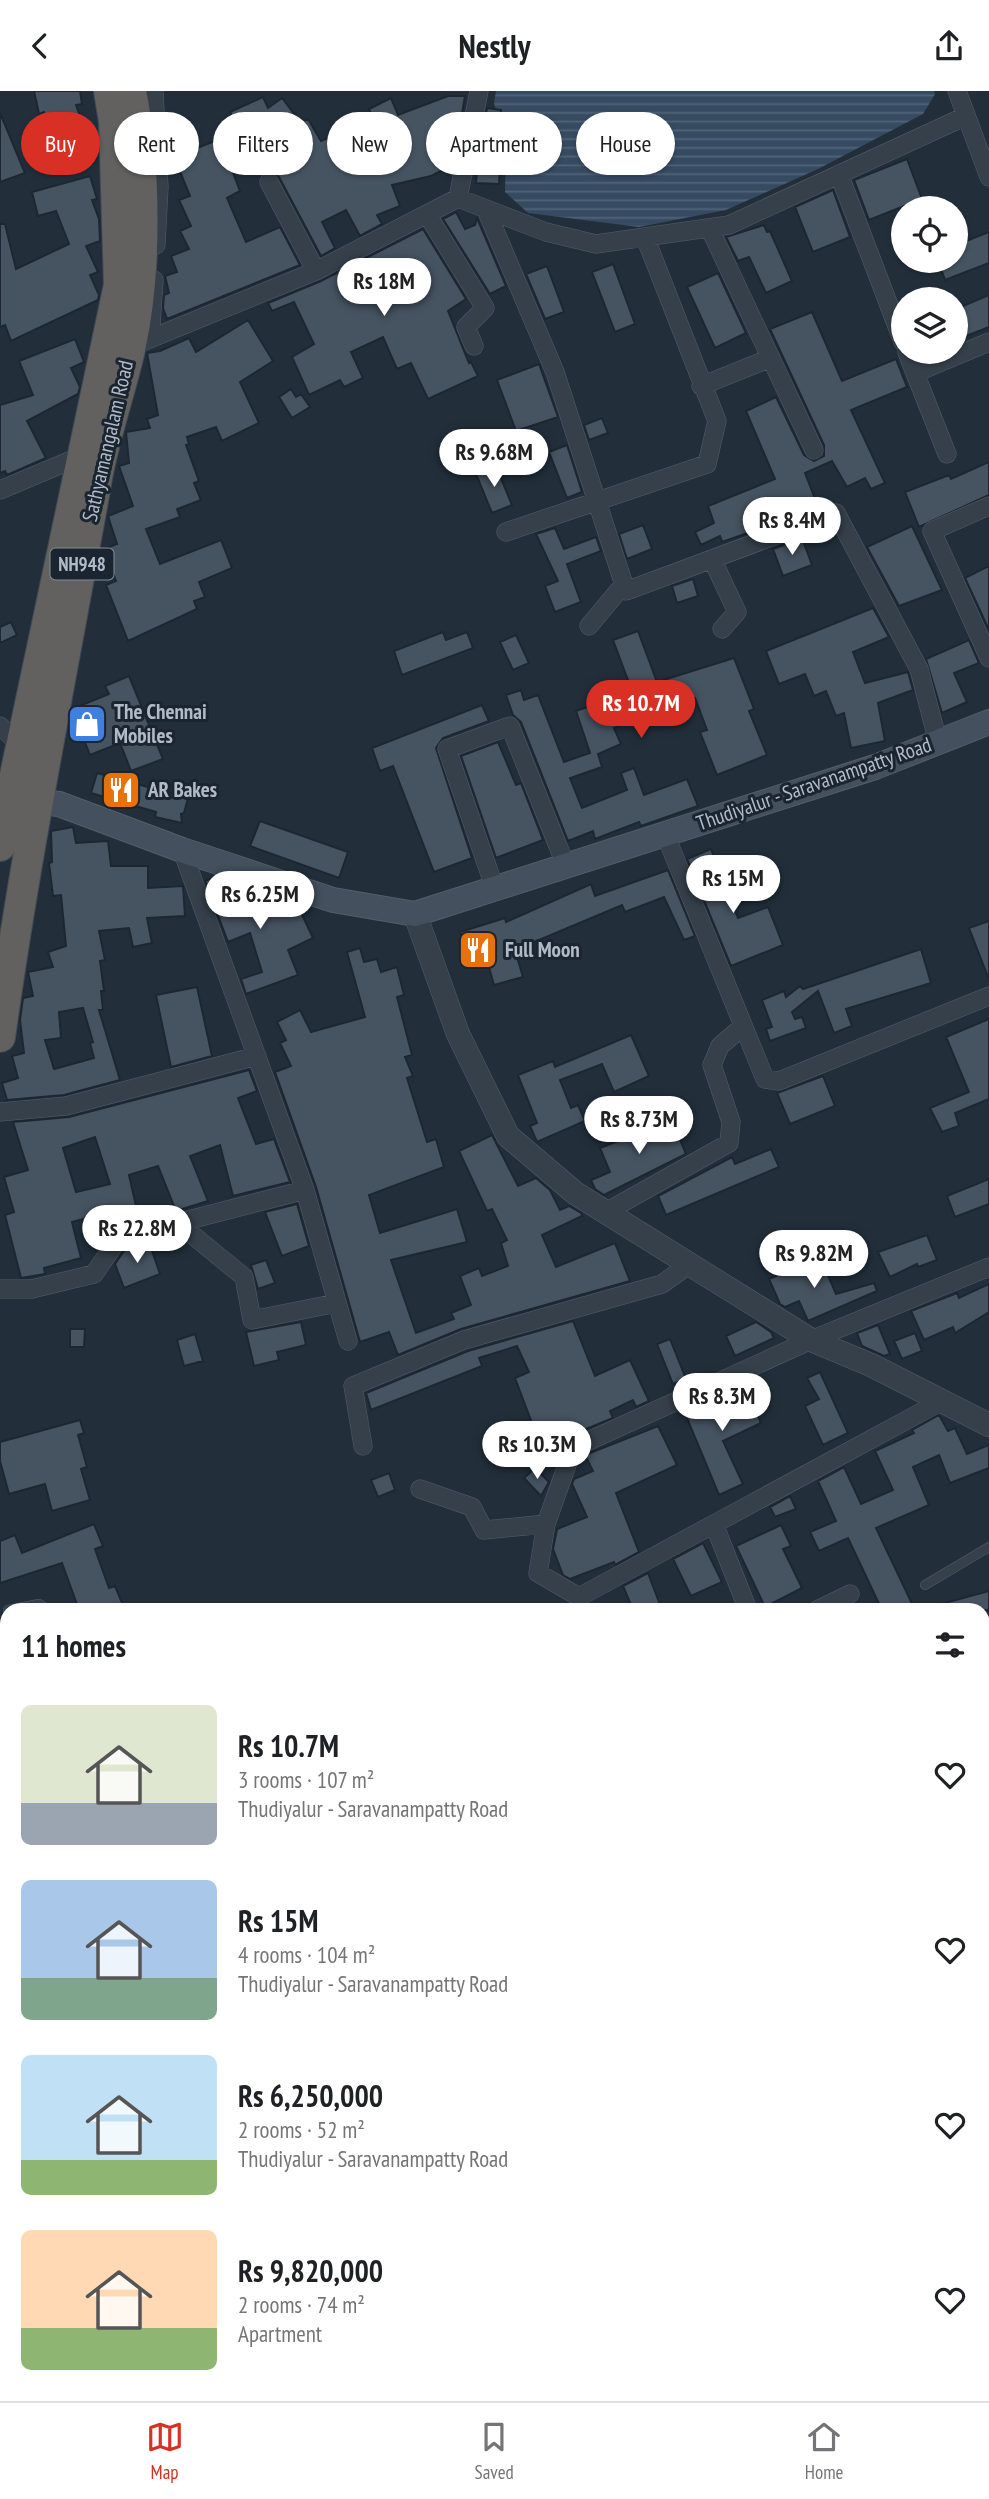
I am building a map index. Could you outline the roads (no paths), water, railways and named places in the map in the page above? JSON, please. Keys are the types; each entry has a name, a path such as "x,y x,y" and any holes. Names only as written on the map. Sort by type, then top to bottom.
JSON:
{"highway":[{"name":"NH948","path":"0,846 22,800 22,746 80,456 119,285 114,121 109,91"},
{"name":"Sathyamangalam Road","path":"0,1037 22,800 103,446 140,343 143,262 136,115 131,91"}],"main road":[{"name":"Thudiyalur - Saravanampatty Road","path":"22,800 60,804 183,850 333,900 415,914 875,767 989,722"}],"street":[{"path":"154,91 159,187 140,343 316,271 458,198"},
{"path":"458,198 479,91"},
{"path":"957,91 989,177"},
{"path":"458,198 487,212 547,232 596,244 710,229 729,225 966,116"},
{"path":"839,174 891,310"},
{"path":"269,182 316,271"},
{"path":"487,212 555,372 626,591 836,513 919,669 938,742"},
{"path":"427,214 485,308 466,327 474,346"},
{"path":"710,229 814,450"},
{"path":"506,532 706,464 717,422 645,237"},
{"path":"915,373 989,342"},
{"path":"701,386 771,358"},
{"path":"912,364 947,454"},
{"path":"0,490 80,456"},
{"path":"989,506 932,531 989,658"},
{"path":"712,559 737,612 722,629"},
{"path":"589,627 624,584"},
{"path":"0,726 22,746"},
{"path":"495,889 447,749 510,726 566,866"},
{"path":"665,834 765,1079 779,1081 989,996"},
{"path":"183,850 306,1190 348,1341"},
{"path":"415,914 458,1034 508,1136 575,1193 811,1340 871,1365 989,1425"},
{"path":"606,1212 729,1143 731,1122 712,1065 720,1046 742,1027"},
{"path":"0,1112 66,1106 257,1056"},
{"path":"0,1289 32,1289 94,1274 119,1238 306,1190"},
{"path":"178,1223 244,1277 252,1320 337,1303"},
{"path":"363,1446 353,1386 464,1341 662,1284 690,1264"},
{"path":"942,1401 579,1597 538,1573 546,1524 573,1448 811,1340 989,1267"},
{"path":"420,1489 472,1507 484,1529 546,1524"},
{"path":"713,1524 745,1603"},
{"path":"831,1603 850,1594"}],"lane":[{"path":"925,1585 989,1547"}],"water":[{"path":"496,91 934,91 935,94 923,114 818,169 726,210 639,227 528,213 505,192 505,175 562,175 562,112 497,112 494,103"}],"place":[{"name":"The Chennai Mobiles","path":"87,724"},
{"name":"AR Bakes","path":"121,790"},
{"name":"Full Moon","path":"478,950"}]}
